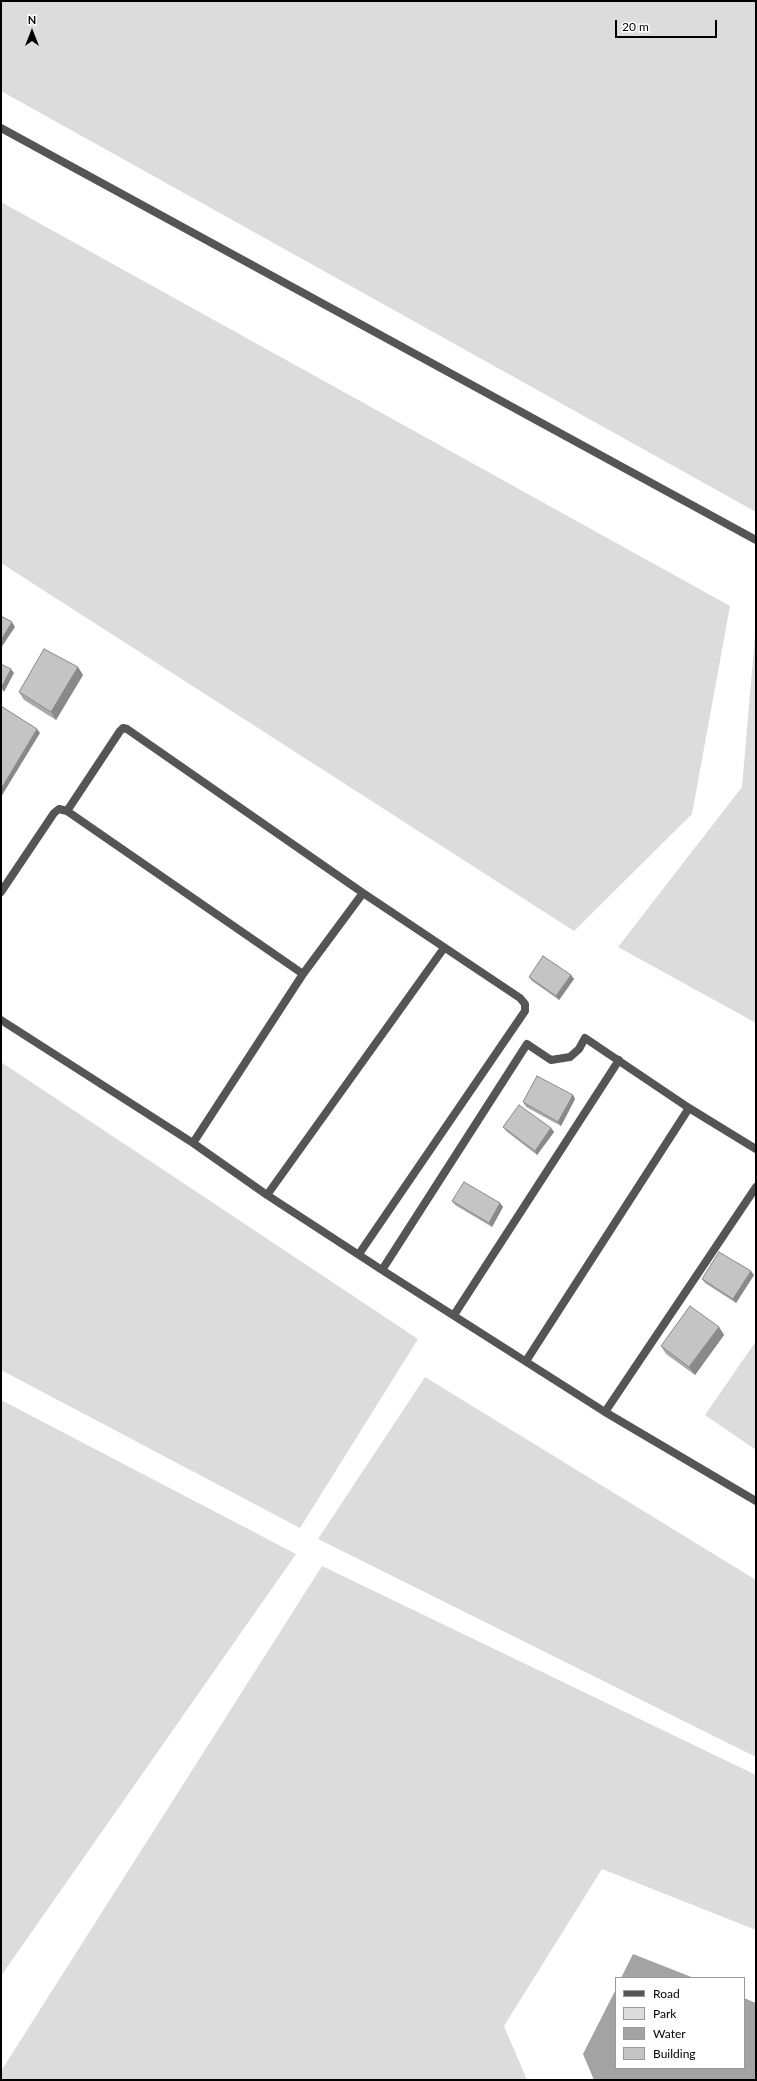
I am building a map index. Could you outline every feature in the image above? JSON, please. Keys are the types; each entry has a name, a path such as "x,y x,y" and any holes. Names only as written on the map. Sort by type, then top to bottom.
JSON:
{"street":[{"path":"1,128 756,540"},
{"path":"67,811 123,728 363,893 520,998 524,1004 525,1011 359,1254"},
{"path":"1,892 54,813 59,809 67,811 303,974"},
{"path":"193,1143 303,974 363,893"},
{"path":"267,1195 444,948"},
{"path":"1,1020 193,1143 267,1195 454,1316 605,1412 756,1501"},
{"path":"382,1270 527,1044 551,1060 570,1057 579,1050 585,1038 689,1108 756,1149"},
{"path":"454,1316 619,1060"},
{"path":"526,1361 689,1108"},
{"path":"605,1412 756,1187"}],"green space":[{"path":"1,1 756,1 756,512 1,91"},
{"path":"1,202 730,606 692,814 574,931 1,563"},
{"path":"756,624 756,1023 618,947 742,787"},
{"path":"1,1062 418,1339 300,1528 1,1370"},
{"path":"756,1341 756,1450 705,1415"},
{"path":"425,1377 756,1580 756,1757 318,1539"},
{"path":"1,1400 296,1554 1,1976"},
{"path":"322,1566 756,1775 756,1930 602,1869 504,2026 527,2080 1,2080 1,2071"}],"water":[{"path":"633,1954 691,1977 622,1977"},
{"path":"615,1991 615,2069 745,2069 745,1998 756,2003 756,2080 594,2080 583,2054"}],"building":[{"path":"1,616 12,622 1,640"},
{"path":"44,649 78,667 51,712 19,692"},
{"path":"1,664 11,669 1,688"},
{"path":"1,706 37,729 1,789"},
{"path":"543,956 571,975 556,996 529,977"},
{"path":"537,1076 573,1095 558,1122 523,1102"},
{"path":"519,1105 551,1128 535,1151 503,1127"},
{"path":"464,1182 500,1203 489,1223 452,1201"},
{"path":"719,1252 751,1271 733,1299 702,1279"},
{"path":"690,1306 719,1327 689,1367 661,1346"}]}
